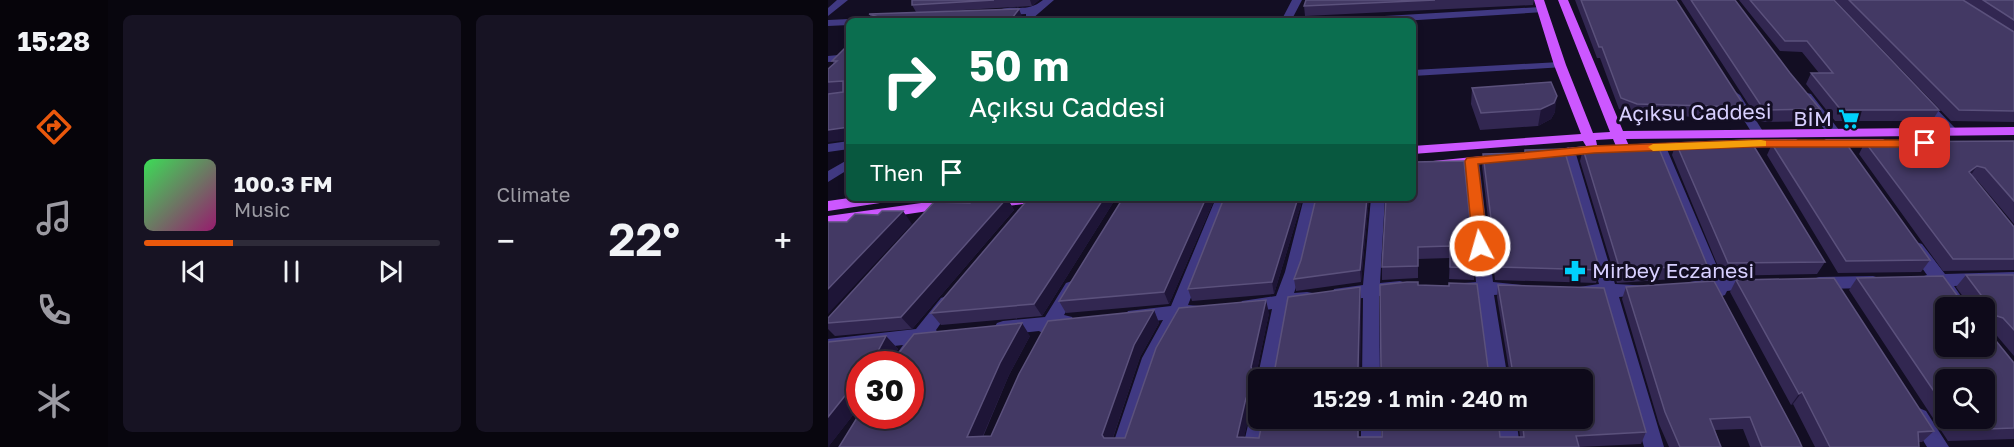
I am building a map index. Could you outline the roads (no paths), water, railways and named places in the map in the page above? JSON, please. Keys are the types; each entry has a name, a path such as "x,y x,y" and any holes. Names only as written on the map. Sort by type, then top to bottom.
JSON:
{"main road":[{"path":"1563,0 1623,148"},
{"path":"1540,5 1560,65 1591,143"},
{"name":"Açıksu Caddesi","path":"1838,138 1951,131 2014,131"},
{"name":"Açıksu Caddesi","path":"1416,167 1568,151 1617,135 1838,138 2014,144"},
{"name":"Açıksu Caddesi","path":"1416,150 1591,143 1623,148 1659,147 1754,138"},
{"path":"828,206 860,201"},
{"path":"828,221 940,205 993,201"}],"street":[{"path":"828,20 843,0"},
{"path":"1028,18 1049,0"},
{"path":"1288,18 1297,0"},
{"path":"1386,18 1540,5"},
{"path":"994,13 1036,11"},
{"path":"828,20 846,22"},
{"path":"828,59 846,57"},
{"path":"1416,73 1560,65"},
{"path":"1798,85 1854,162"},
{"path":"1728,86 1754,138 1763,164"},
{"path":"1911,89 1951,131"},
{"path":"828,148 846,145"},
{"path":"1659,147 1715,284 1726,304"},
{"path":"1568,151 1607,292 1654,447"},
{"path":"1472,161 1485,288 1497,369"},
{"path":"828,177 846,165"},
{"path":"1019,216 1032,201"},
{"path":"1122,447 1151,358 1177,312 1223,201"},
{"path":"1268,369 1282,302 1293,272 1310,201"},
{"path":"1371,369 1371,289 1378,201"},
{"path":"924,223 940,205"},
{"path":"1907,235 1952,297"},
{"path":"1821,263 1845,302"},
{"path":"1040,342 1079,275"},
{"path":"1916,281 2014,278"},
{"path":"1797,283 1892,282"},
{"path":"1563,291 1607,292 1715,284 1774,283"},
{"path":"1228,308 1371,289 1418,286"},
{"path":"1440,287 1530,290"},
{"path":"908,351 958,290"},
{"path":"1119,317 1206,310"},
{"path":"991,329 1085,320"},
{"path":"828,346 943,334"},
{"path":"1908,399 1939,447"},
{"path":"1253,447 1256,429"},
{"path":"1371,429 1371,447"},
{"path":"1508,429 1510,447"}],"place":[{"name":"BİM","path":"1849,119"},
{"name":"Mirbey Eczanesi","path":"1575,271"}]}
